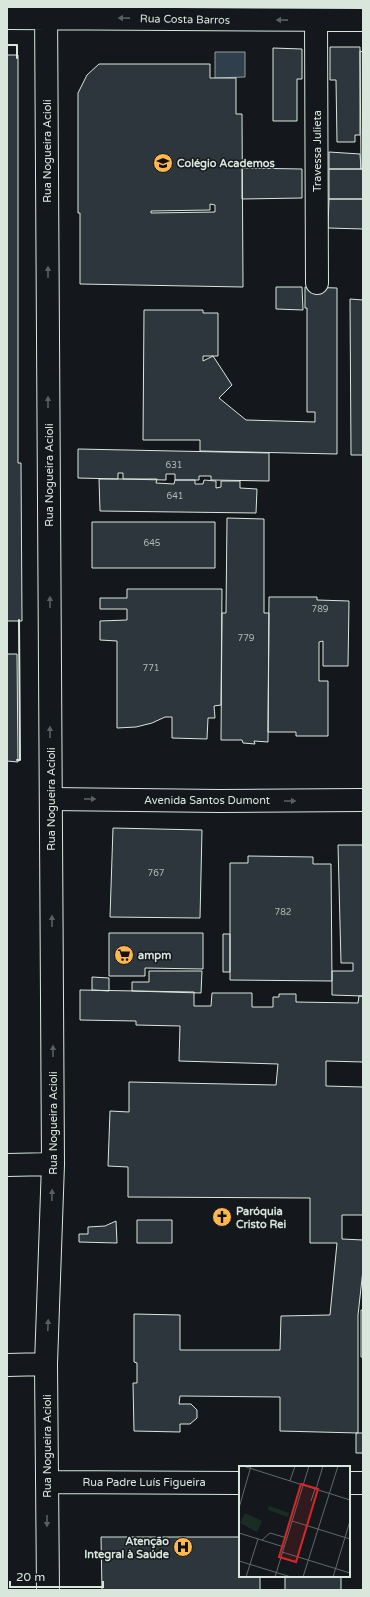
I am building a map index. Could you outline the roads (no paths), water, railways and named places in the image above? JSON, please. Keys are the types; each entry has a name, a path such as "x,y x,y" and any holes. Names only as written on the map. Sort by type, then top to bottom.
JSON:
{"street":[{"name":"Rua Costa Barros","path":"7,18 46,12 316,20 338,13 363,20"},
{"name":"Rua Nogueira Acioli","path":"46,12 53,1164 46,1364 48,1590"},
{"name":"Travessa Julieta","path":"316,20 317,283"},
{"name":"Avenida Santos Dumont","path":"51,799 220,801 363,800"},
{"path":"7,1165 53,1164"},
{"path":"7,1365 46,1364"},
{"name":"Rua Padre Luís Figueira","path":"47,1482 239,1482"},
{"path":"350,1483 363,1483"}],"water":[{"path":"215,52 245,52 245,77 215,78"}],"place":[{"name":"Colégio Academos","path":"163,163"},
{"name":"ampm","path":"124,955"},
{"name":"Paróquia Cristo Rei","path":"222,1217"},
{"name":"Atenção Integral à Saúde","path":"183,1547"}]}
